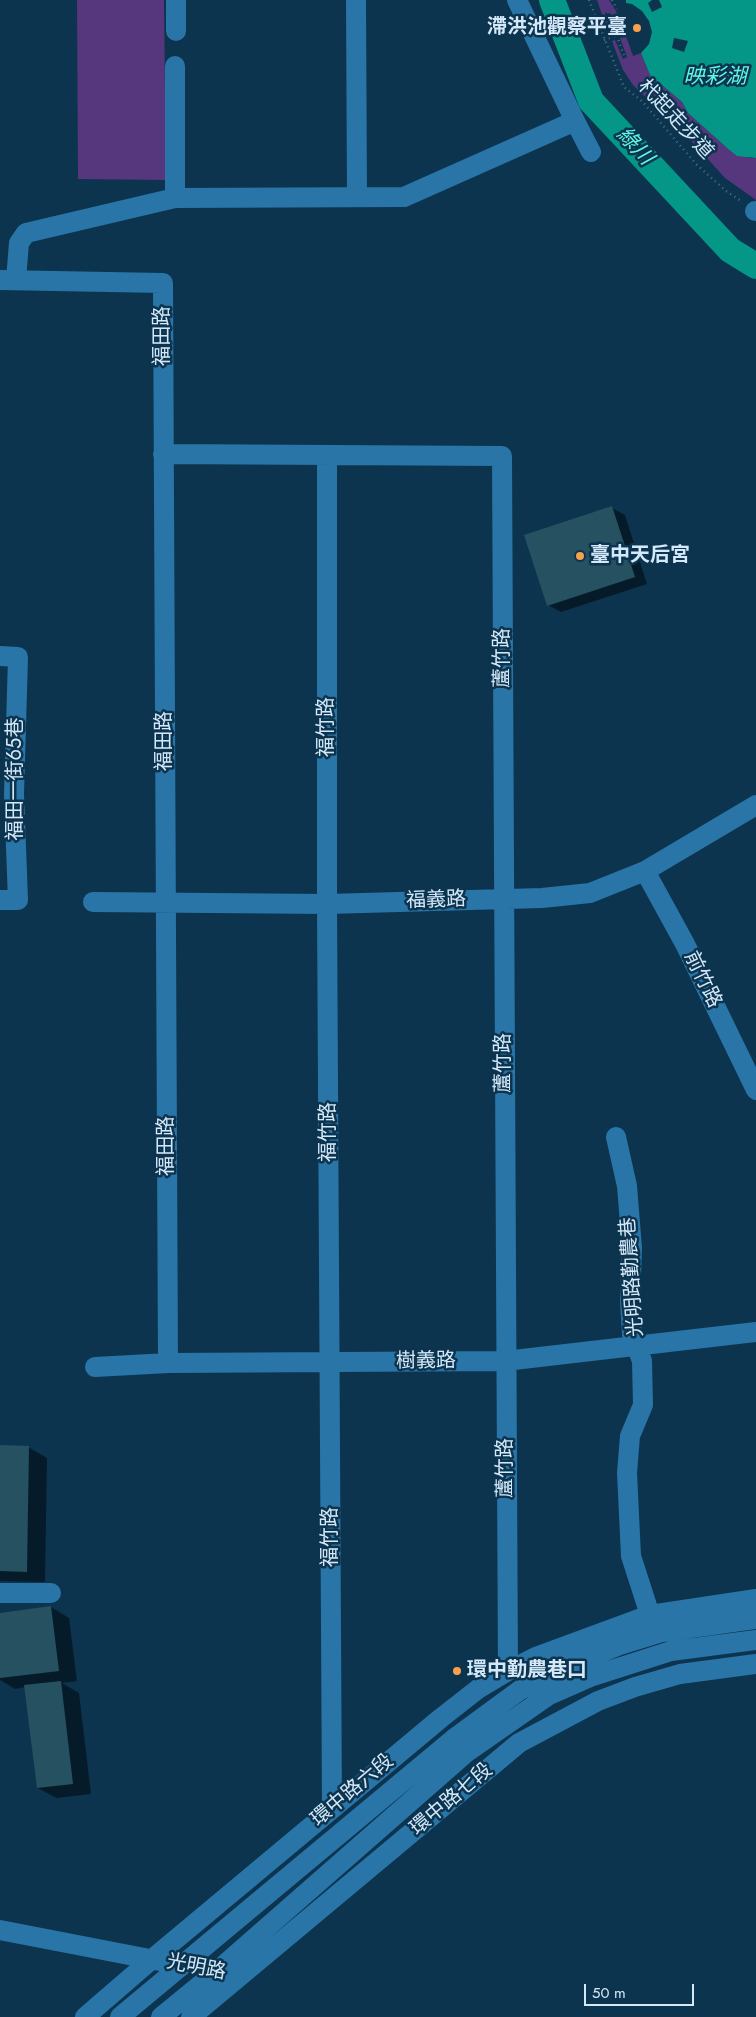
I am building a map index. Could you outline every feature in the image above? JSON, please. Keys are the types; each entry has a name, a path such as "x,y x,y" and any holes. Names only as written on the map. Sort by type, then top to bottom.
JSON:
{"street":[{"path":"176,0 176,31"},
{"path":"356,0 357,198"},
{"path":"517,0 591,152"},
{"path":"174,198 175,66"},
{"path":"8,280 9,246 26,233 174,198 404,197 575,122"},
{"name":"福田路","path":"8,280 163,284 168,1363"},
{"path":"163,454 327,455"},
{"name":"蘆竹路","path":"327,455 502,456 508,1671"},
{"name":"福竹路","path":"327,455 327,904 332,1809"},
{"name":"福田一街65巷","path":"0,656 18,657 9,900"},
{"name":"福義路","path":"93,902 327,904 542,898 590,893 645,871 756,805"},
{"name":"前竹路","path":"645,871 684,944 756,1090"},
{"name":"光明路勤農巷","path":"616,1137 626,1186 632,1248 630,1301 632,1326 642,1361 643,1405 630,1436 627,1473 630,1556 650,1615 662,1632 680,1674"},
{"name":"樹義路","path":"94,1367 168,1363 505,1361 756,1332"},
{"path":"0,1593 51,1593"},
{"path":"650,1615 756,1599"},
{"name":"環中路六段","path":"85,2017 478,1689 536,1657 650,1615"},
{"path":"662,1632 756,1619"},
{"name":"環中路六段","path":"120,2017 456,1737 520,1690 578,1662 620,1645 662,1632"},
{"path":"161,2017 216,1972 474,1746 549,1695 590,1677 671,1651 756,1640"},
{"name":"環中路七段","path":"191,2017 519,1743 598,1701 680,1674 756,1664"},
{"name":"光明路","path":"0,1930 240,1976"}],"path":[{"name":"杙起走步道","path":"589,0 624,88 642,101 696,164 726,191 755,211"},
{"path":"612,0 617,9"},
{"path":"608,12 625,58"},
{"path":"604,40 625,33"}],"shaded area":[{"path":"77,0 164,0 166,180 78,179"},
{"path":"597,0 609,0 616,11 623,29 618,31 609,11 605,13 614,33 609,35"},
{"path":"626,36 633,56 641,53 650,75 682,102 688,113 727,148 750,158 756,158 756,200 725,178 696,146 633,85 623,70 612,41 615,40 623,59 627,57 620,38"}],"water":[{"name":"映彩湖","path":"626,0 652,0 648,3 652,12 662,7 659,0 756,0 756,158 737,156 688,113 682,102 650,75 641,53 649,44 652,32 649,21 642,11 632,4 626,3","holes":["674,38 688,41 684,52 672,48"]}],"building":[{"name":"臺中天后宮","path":"612,506 635,577 547,606 524,535"},
{"path":"0,1445 29,1446 27,1572 0,1571"},
{"path":"51,1606 59,1671 0,1678 0,1613"},
{"path":"61,1681 73,1784 37,1788 24,1685"}],"waterway":[{"name":"綠川","path":"552,0 591,101 730,250 756,266"}],"place":[{"name":"滯洪池觀察平臺","path":"637,28"},
{"name":"臺中天后宮","path":"580,556"},
{"name":"環中勤農巷口","path":"457,1671"}]}
